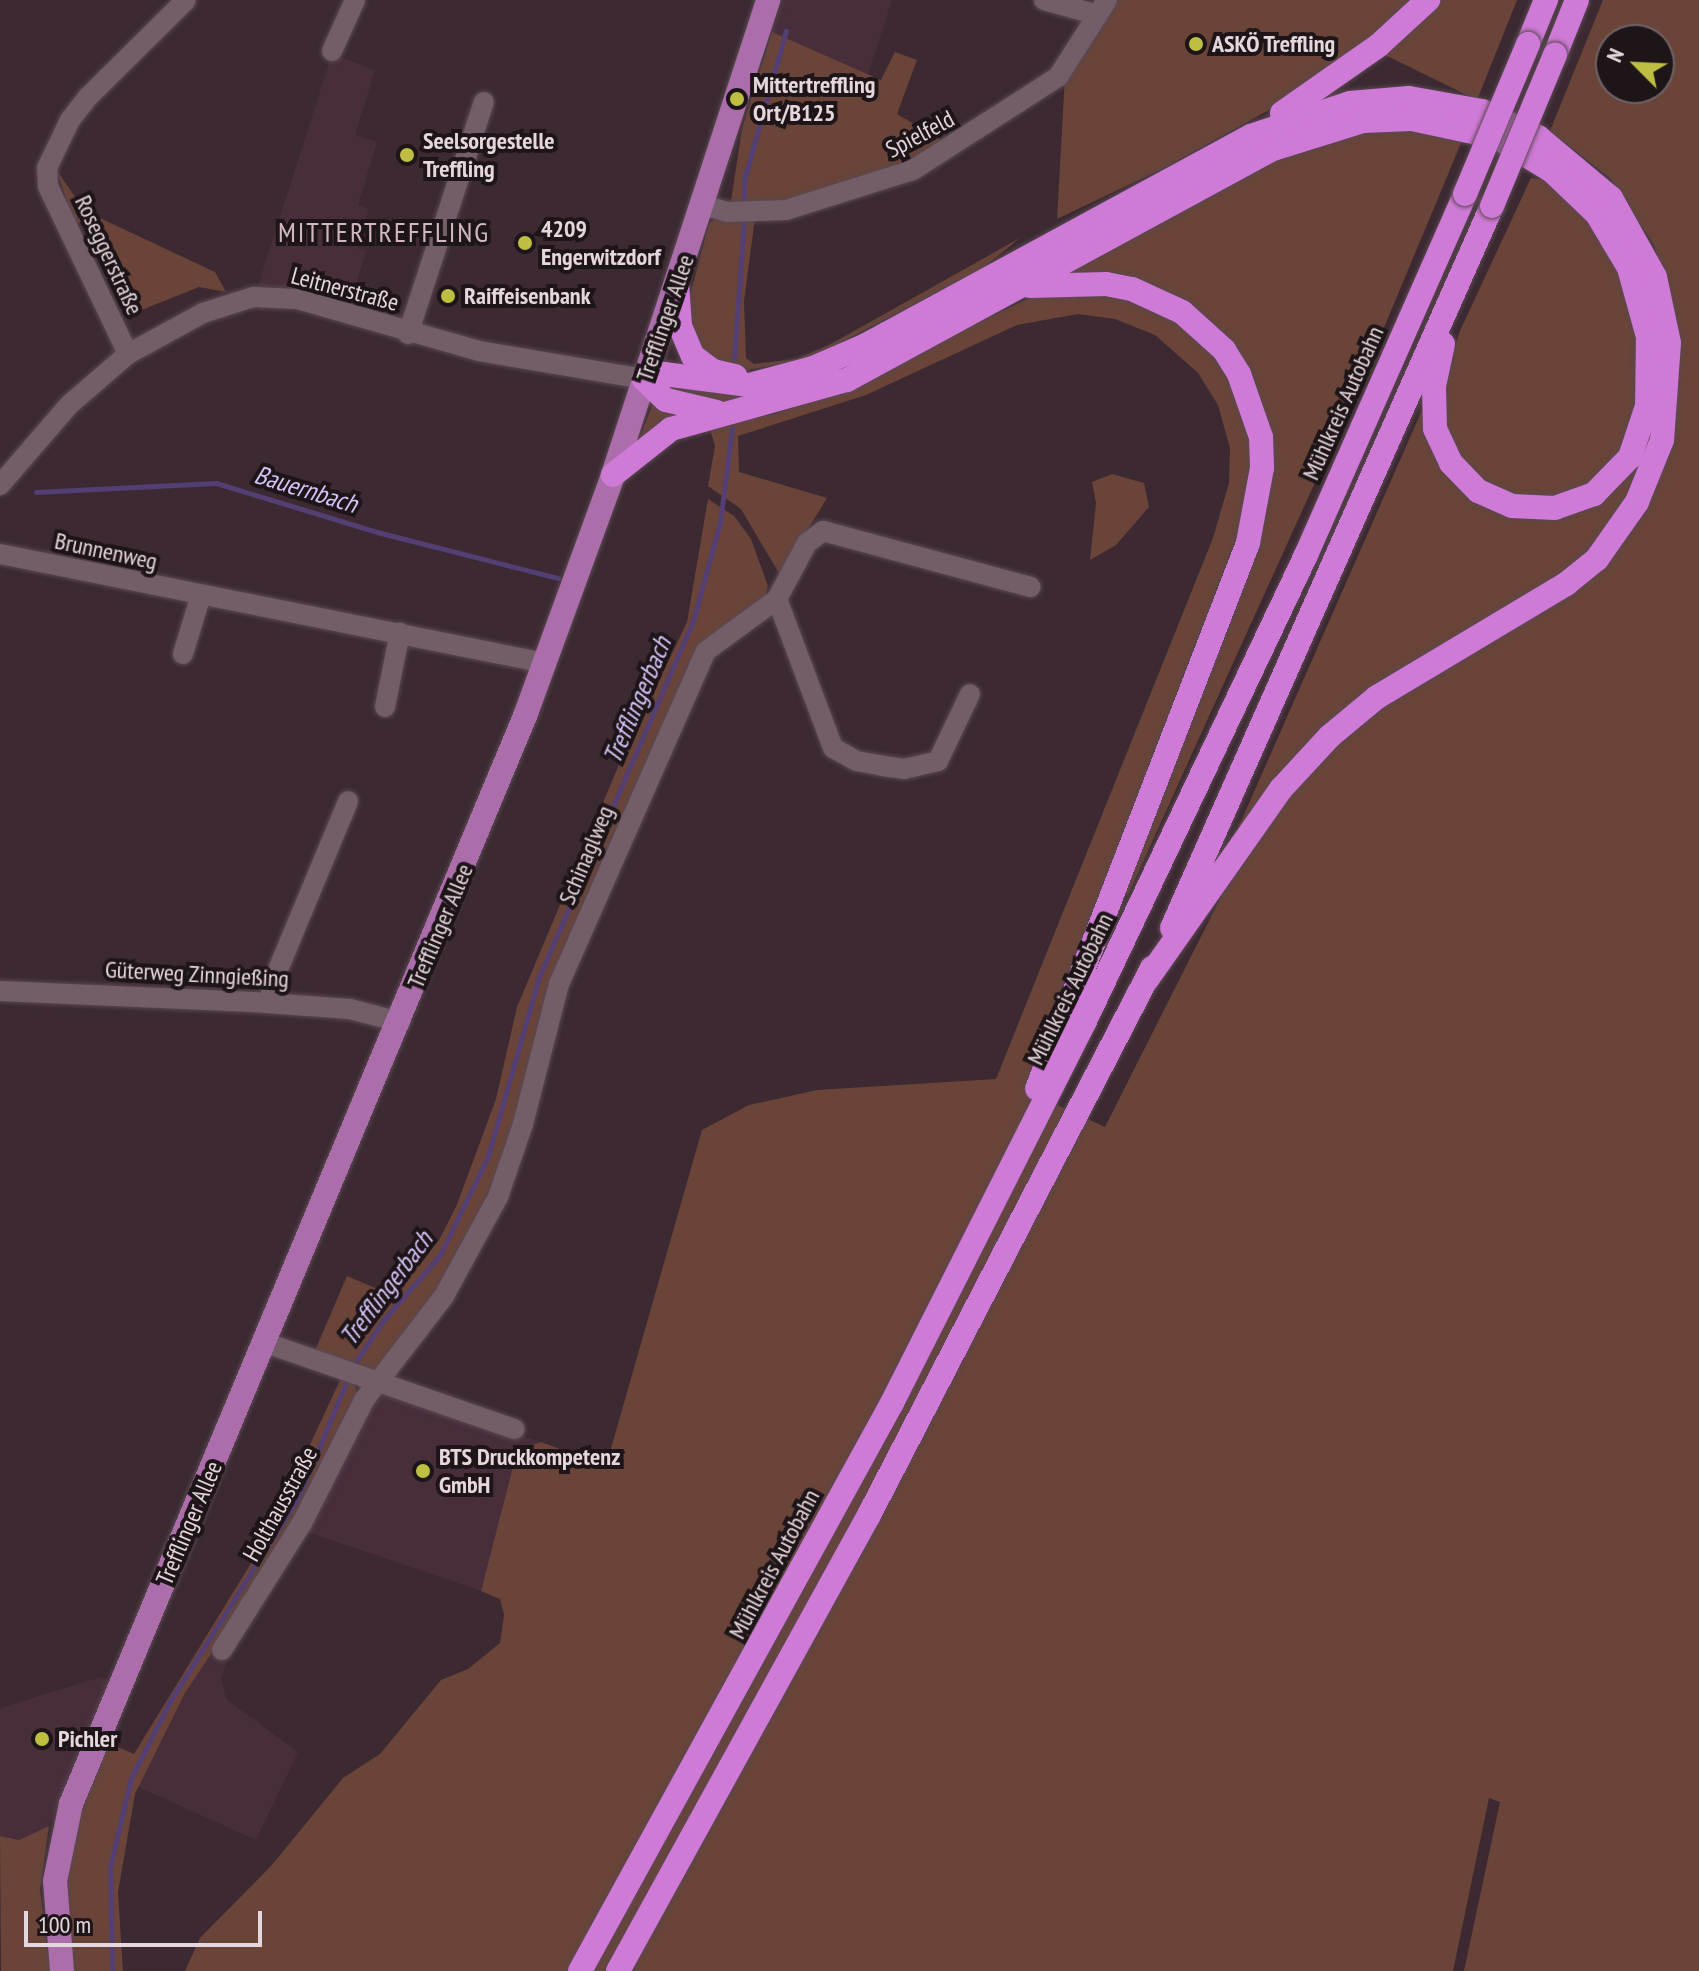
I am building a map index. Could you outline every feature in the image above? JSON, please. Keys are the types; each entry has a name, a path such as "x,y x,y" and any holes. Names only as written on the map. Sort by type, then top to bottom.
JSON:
{"highway":[{"path":"644,379 664,374 728,385 773,379 864,346 1251,136 1379,45 1428,0"},
{"name":"Mühlkreis Autobahn","path":"580,1971 747,1673 1012,1168 1164,862 1465,194 1546,0"},
{"path":"618,1971 855,1543 1147,980 1280,693 1492,206 1577,0"},
{"path":"1147,980 1281,789 1330,736 1377,697 1519,615 1597,559 1652,472 1667,411 1670,375 1665,312 1643,247 1591,177 1538,137 1482,111 1409,98 1323,108 1251,136"},
{"path":"613,475 671,429 720,412 769,405 847,380 1311,134 1363,121 1412,119 1496,137 1525,151 1579,193 1615,239 1633,279 1648,337 1647,406 1642,434 1614,478 1576,502 1533,509 1496,500 1462,477 1441,446 1433,407 1449,306"},
{"path":"677,283 680,326 693,356 713,371 773,379"},
{"path":"1012,1168 1041,1076 1248,543 1262,468 1255,414 1239,374 1224,350 1182,312 1132,289 1106,284 1022,287"},
{"path":"644,379 666,400 720,412"}],"main road":[{"name":"Trefflinger Allee","path":"62,1971 54,1909 62,1833 84,1769 266,1343 395,1020 545,663 613,475 768,0"}],"street":[{"name":"Roseggerstraße","path":"128,354 48,176 55,146 70,120 186,0"},
{"path":"332,51 355,0"},
{"path":"1044,0 1103,8"},
{"name":"Spielfeld","path":"703,205 728,212 786,210 883,182 958,145 1058,77 1103,8"},
{"path":"408,334 484,102"},
{"name":"Leitnerstraße","path":"0,485 69,405 128,354 203,313 253,297 297,299 408,334 479,351 644,379"},
{"path":"970,694 938,761 904,769 842,756 826,732 777,599 807,543 823,531 1031,587"},
{"name":"Brunnenweg","path":"0,554 200,598 400,632 545,663"},
{"path":"183,654 200,598"},
{"name":"Schinaglweg","path":"371,1379 450,1286 498,1197 523,1124 559,984 694,672 721,636 777,599"},
{"path":"385,707 400,632"},
{"path":"270,1003 272,984 348,801"},
{"name":"Güterweg Zinngießing","path":"0,991 270,1003 350,1009 395,1020"},
{"path":"266,1343 515,1429"},
{"name":"Holthausstraße","path":"222,1650 282,1559 364,1400 371,1379"}],"shaded area":[{"path":"783,0 892,0 868,74 772,32"},
{"path":"1115,0 1414,0 1368,42 1278,105 1166,167 1057,219 1065,75"},
{"path":"1441,0 1517,0 1477,100 1385,55"},
{"path":"1603,0 1699,0 1699,1971 1464,1971 1500,1802 1489,1798 1453,1971 185,1971 200,1938 272,1865 343,1778 380,1754 441,1680 468,1669 500,1643 504,1615 500,1599 481,1591 517,1451 541,1442 606,1466 702,1130 749,1105 817,1090 996,1079 1213,538 1229,483 1230,448 1218,405 1198,373 1155,335 1115,319 1078,314 1017,325 866,395 738,436 739,472 827,498 780,575 741,509 708,486 715,446 709,426 775,414 823,397 1034,296 1116,293 1165,312 1226,368 1252,442 1247,510 1024,1090 1105,1127 1223,893 1299,782 1342,737 1385,703 1586,582 1673,419 1680,371 1677,329 1654,245 1610,178 1550,131"},
{"path":"772,32 881,80 895,52 917,60 897,114 946,143 923,157 805,198 730,207 742,129"},
{"path":"332,54 375,70 355,135 377,142 358,205 369,209 357,248 366,251 351,303 299,289 258,286"},
{"path":"1393,125 1464,136 1370,361 1128,895 1121,892 1269,449 1198,316 1048,279 1274,158"},
{"path":"57,171 85,211 215,272 226,292 199,287 134,313 85,223 74,223"},
{"path":"1531,178 1554,180 1615,250 1644,348 1627,452 1573,497 1515,500 1467,473 1439,409 1459,333"},
{"path":"717,218 755,218 744,301 746,358 754,364 797,359 829,345 1020,238 983,268 832,347 798,361 746,370 729,368 698,349 686,310 709,224"},
{"path":"1658,315 1650,459 1609,534 1565,576 1420,660 1243,829 1239,826 1426,401 1430,434 1524,516 1628,474"},
{"path":"884,349 835,375 725,402 670,393 668,383 723,392"},
{"path":"654,401 694,415 637,444"},
{"path":"1112,474 1144,483 1149,507 1116,545 1090,560 1096,503 1092,482"},
{"path":"708,499 734,516 751,539 768,586 765,596 722,628 561,964 501,1173 443,1284 373,1373 314,1353 347,1276 392,1295 439,1240 456,1207 496,1099 517,1007 618,767 687,622"},
{"path":"341,1378 354,1383 358,1397 273,1562 185,1693 135,1794 118,1892 123,1971 72,1971 66,1896 74,1830 106,1742 134,1754 267,1537"},
{"path":"383,1391 541,1442 517,1451 481,1591 305,1531 365,1411"},
{"path":"217,1646 229,1654 221,1679 227,1700 298,1752 256,1840 138,1787 185,1693"},
{"name":"Pichler","path":"101,1677 109,1680 49,1826 19,1840 0,1836 0,1708"},
{"path":"49,1826 40,1890 50,1971 1,1971 0,1836 19,1840"}],"waterway":[{"name":"Trefflingerbach","path":"744,208 744,180 786,31"},
{"name":"Trefflingerbach","path":"734,358 744,218"},
{"name":"Trefflingerbach","path":"353,1366 382,1322 440,1255 488,1156 539,977 693,621 720,522 732,428"},
{"name":"Bauernbach","path":"36,492 216,483 377,532 558,578"},
{"name":"Trefflingerbach","path":"112,1971 110,1867 131,1778 169,1703 299,1496 349,1375"}],"place":[{"name":"ASKÖ Treffling","path":"1196,44"},
{"name":"Mittertreffling Ort/B125","path":"737,99"},
{"name":"Seelsorgestelle Treffling","path":"407,155"},
{"name":"4209 Engerwitzdorf","path":"525,243"},
{"name":"Raiffeisenbank","path":"448,296"},
{"name":"BTS Druckkompetenz GmbH","path":"423,1471"},
{"name":"Pichler","path":"42,1739"}],"district":[{"name":"MITTERTREFFLING","path":"384,232"}]}
